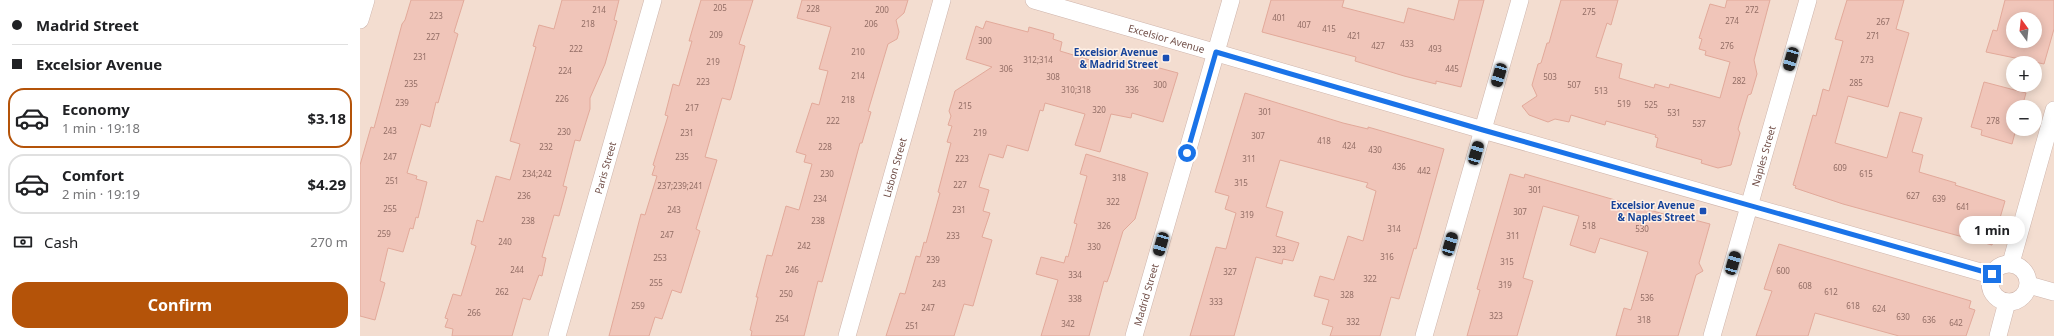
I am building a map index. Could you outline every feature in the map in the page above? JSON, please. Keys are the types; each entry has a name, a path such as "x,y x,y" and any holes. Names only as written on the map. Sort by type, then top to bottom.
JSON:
{"street":[{"path":"360,20 366,0"},
{"name":"Paris Street","path":"557,336 653,0"},
{"name":"Lisbon Street","path":"847,336 942,0"},
{"name":"Excelsior Avenue","path":"1034,0 1483,130 1992,274"},
{"name":"Madrid Street","path":"1134,336 1231,0"},
{"path":"1424,336 1520,0"},
{"name":"Naples Street","path":"1712,336 1808,0"},
{"path":"2011,263 2054,110"},
{"path":"2011,263 2018,265 2024,270 2028,277 2029,285 2027,291 2019,300 2007,302 2000,300 1994,295 1991,289 1992,274 1996,268 2011,263"},
{"path":"2029,285 2054,292"},
{"path":"1998,336 2007,302"}],"shaded area":[{"path":"360,0 2054,0 2054,336 360,336"}],"building":[{"path":"411,0 464,0 454,32 458,34 438,103 436,102 430,127 421,124 407,173 417,176 416,179 427,182 418,218 416,217 413,229 410,228 403,252 388,248 380,281 385,283 375,320 360,316 360,165 371,127 374,128 402,24 405,20"},
{"path":"562,0 619,0 614,20 617,21 605,64 590,98 590,109 580,141 575,140 563,186 567,187 559,216 554,215 542,257 546,258 542,276 539,275 530,300 523,298 512,336 452,336 453,329 445,327 448,319 445,318 453,294 461,296 476,246 471,244 477,220 483,222 496,176 510,180 520,144 510,141 536,47 533,46 539,25 554,29"},
{"path":"701,0 753,0 739,44 745,46 731,98 730,100 722,98 705,157 717,160 696,229 700,231 681,293 672,290 662,319 655,317 649,336 609,336 641,214 645,215 657,176 652,175 655,166 653,165 668,116 665,115 673,84 679,86 692,41 689,41"},
{"path":"802,0 908,0 904,13 896,20 899,32 897,39 888,44 868,111 871,112 862,143 860,143 822,282 818,281 804,336 751,336 752,331 750,330 758,297 756,297 767,255 772,256 786,206 799,210 812,164 804,162 806,155 796,152 812,103 819,105 828,71 819,69 831,27 797,18"},
{"path":"1271,0 1344,0 1342,7 1404,23 1408,8 1454,20 1459,0 1484,0 1461,87 1436,81 1436,84 1404,76 1355,61 1356,57 1262,32"},
{"path":"1561,0 1618,0 1611,25 1607,23 1596,57 1622,64 1619,78 1654,88 1655,84 1669,88 1670,84 1720,98 1730,62 1705,55 1706,51 1699,49 1702,39 1699,38 1710,4 1725,8 1727,0 1770,0 1754,60 1757,74 1751,94 1748,95 1738,129 1740,133 1731,165 1718,168 1701,163 1702,160 1656,147 1658,138 1655,137 1656,135 1606,121 1605,125 1571,115 1569,122 1555,119 1548,122 1529,115 1522,106 1537,96 1532,85 1538,64 1541,63 1547,43 1549,43"},
{"path":"1847,0 1904,0 1896,29 1909,33 1888,107 1848,96 1835,143 1887,158 1900,112 1922,118 1912,152 1923,155 1919,172 1956,183 1955,185 2005,201 1992,245 1843,204 1795,188 1796,186 1793,185 1813,115 1816,116 1823,89 1829,91 1843,41 1835,39"},
{"path":"2005,0 2054,0 2054,29 2044,64 2042,64 2042,56 2006,56 1986,52 1993,30 1997,31"},
{"path":"986,21 1028,32 1029,27 1054,34 1053,39 1062,42 1060,51 1100,63 1100,61 1124,67 1126,62 1136,65 1137,62 1178,73 1163,122 1132,113 1131,118 1111,114 1100,152 1075,145 1085,114 1045,103 1043,111 1040,110 1028,151 1007,145 1003,158 989,154 979,187 989,190 983,211 990,213 982,237 992,240 973,306 964,304 954,336 886,336 900,293 905,294 916,256 920,257 924,242 926,243 940,193 938,192 951,143 947,142 952,126 948,125 951,116 949,111 955,91 992,67 966,59 976,26 983,29"},
{"path":"1984,82 2006,88 2006,92 2026,93 2024,100 2006,100 2006,136 2014,136 2012,144 1981,135 1982,130 1971,127"},
{"path":"1245,93 1343,123 1368,129 1368,127 1444,149 1416,249 1414,248 1399,299 1391,297 1380,336 1330,336 1333,327 1322,324 1329,300 1314,296 1320,276 1334,280 1348,236 1363,241 1376,191 1366,187 1368,183 1280,160 1266,207 1283,212 1276,236 1299,243 1293,261 1283,259 1282,264 1256,257 1234,336 1190,336 1216,247 1226,249 1236,213 1225,209 1229,196 1215,192"},
{"path":"1086,154 1148,173 1135,219 1123,231 1107,282 1104,281 1089,336 1041,336 1058,280 1036,274 1041,257 1064,263 1066,256 1068,257 1077,224 1074,223 1087,176 1080,174"},
{"path":"1510,174 1524,178 1525,174 1674,217 1686,220 1687,218 1710,224 1699,263 1703,271 1696,275 1678,336 1616,336 1624,308 1631,310 1648,252 1600,238 1595,253 1570,245 1579,216 1543,206 1523,278 1533,281 1517,336 1467,336 1480,290 1477,289"},
{"path":"1779,244 1971,301 1969,308 1975,310 1966,336 1899,336 1815,313 1808,336 1756,336 1772,291 1764,289"}],"place":[{"name":"Excelsior Avenue & Madrid Street","path":"1166,58"},
{"name":"Excelsior Avenue & Naples Street","path":"1703,211"}],"route":[{"path":"1187,153 1216,52 1483,130 1992,274"}]}
